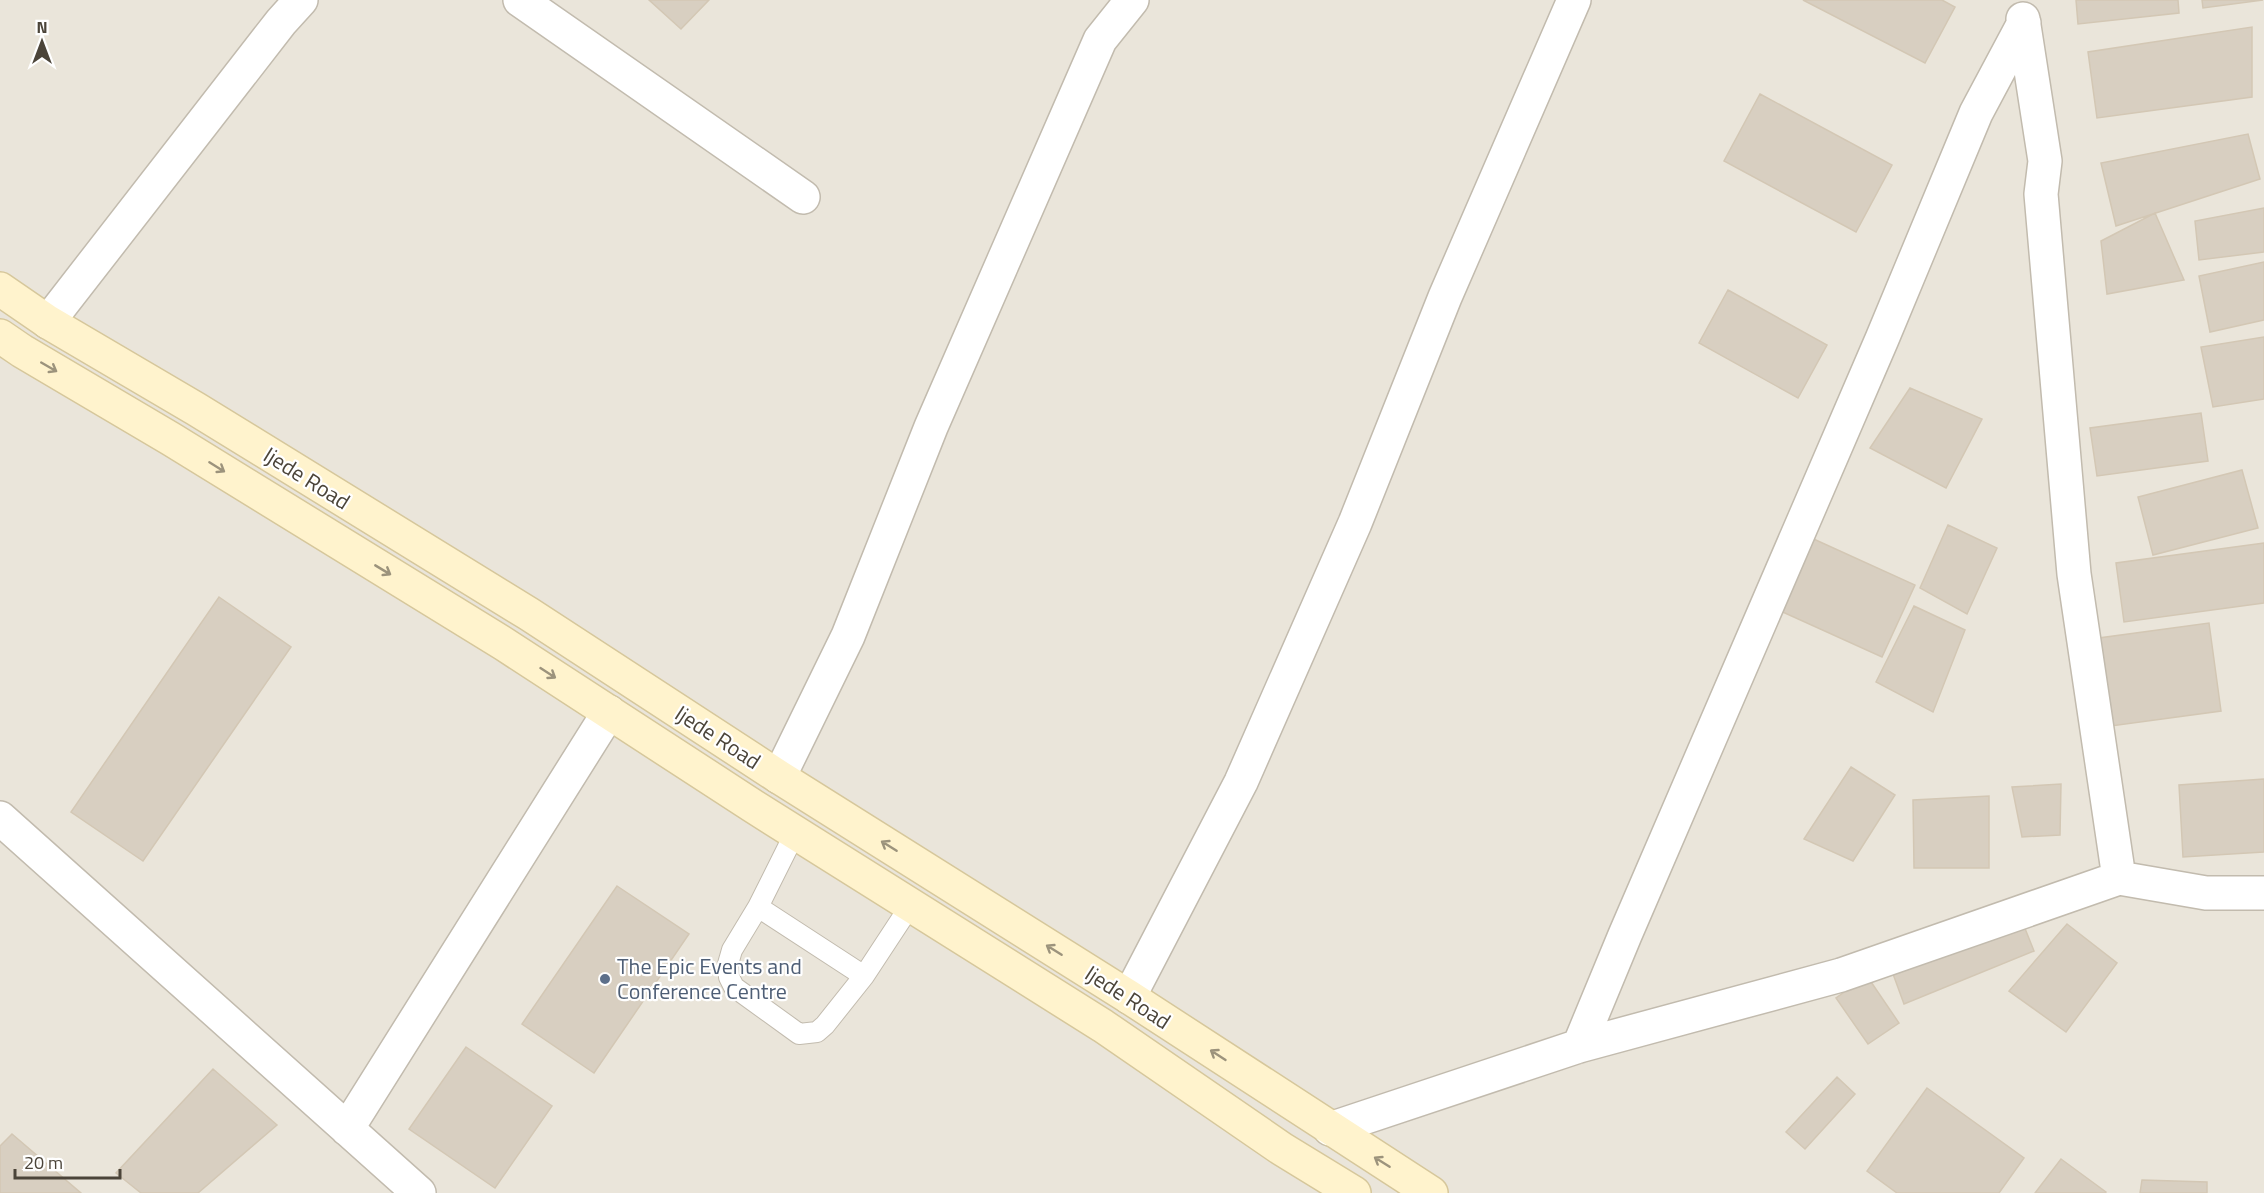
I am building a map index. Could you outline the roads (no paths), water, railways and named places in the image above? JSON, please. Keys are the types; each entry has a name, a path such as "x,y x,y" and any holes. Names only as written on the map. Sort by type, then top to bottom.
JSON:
{"main road":[{"name":"Ijede Road","path":"0,289 48,322 196,409 529,614 779,777 1129,997 1431,1193"},
{"name":"Ijede Road","path":"0,336 504,644 910,906 1103,1026 1282,1149 1354,1193"}],"street":[{"path":"48,322 281,22 301,0"},
{"path":"520,0 803,197"},
{"path":"779,777 848,636 931,426 1100,40 1132,0"},
{"path":"1129,997 1241,782 1355,523 1445,297 1574,0"},
{"path":"2022,11 2045,161 2041,194 2074,574 2119,878"},
{"path":"1579,1046 2022,11"},
{"path":"347,1129 609,712"},
{"path":"0,818 419,1193"},
{"path":"1330,1129 1579,1046 1841,975 2119,878 2206,893 2264,893"}],"lane":[{"path":"795,832 758,907 732,950 728,964 729,977 734,987 799,1034 817,1032 825,1025 864,976 910,906"},
{"path":"758,907 864,976"}],"place":[{"name":"The Epic Events and Conference Centre","path":"605,979"}]}
